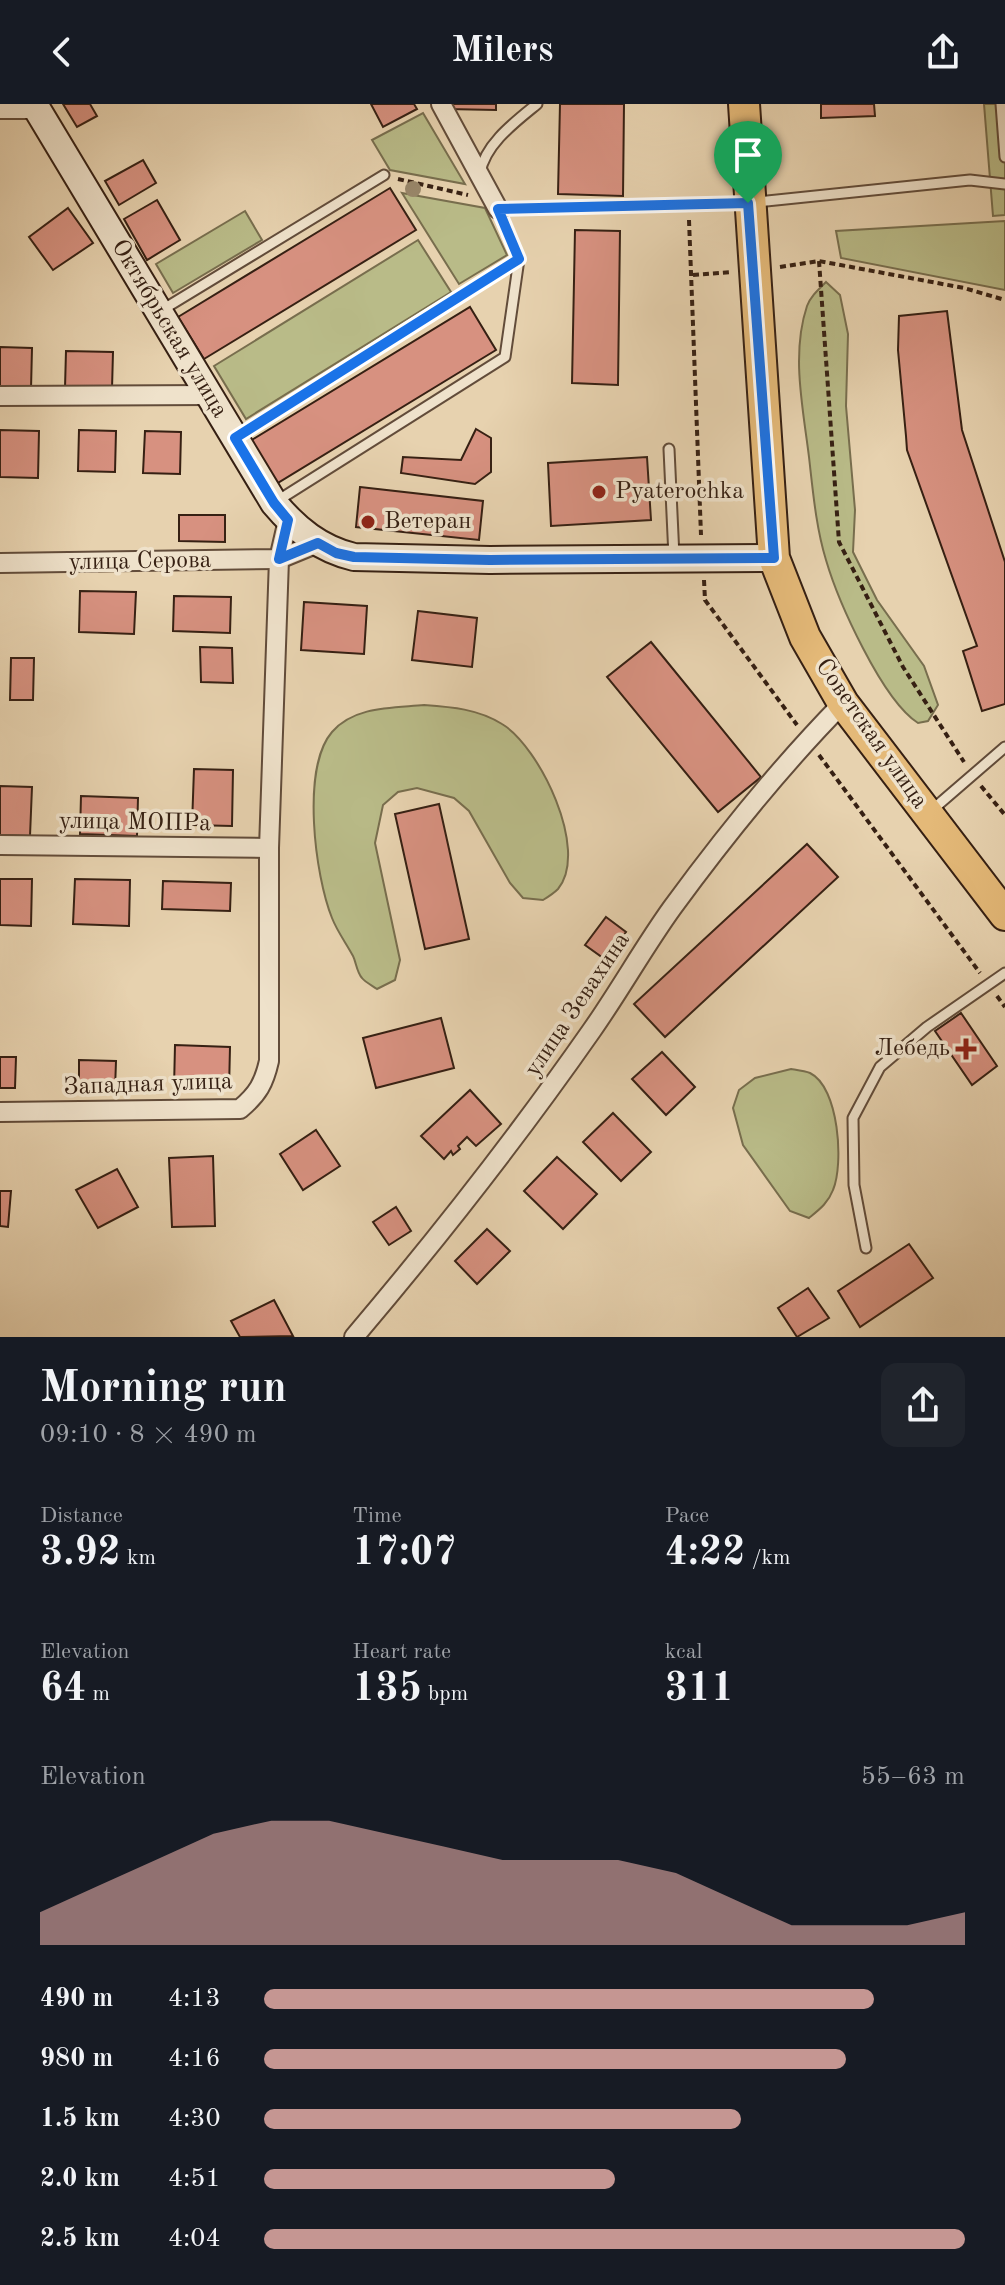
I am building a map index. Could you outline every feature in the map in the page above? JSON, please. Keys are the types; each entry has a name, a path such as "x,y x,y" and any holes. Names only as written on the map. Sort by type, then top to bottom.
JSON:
{"main road":[{"name":"Советская улица","path":"744,104 748,203 774,558 805,637 843,703 1005,915"}],"street":[{"path":"441,104 496,205"},
{"path":"0,109 35,106"},
{"name":"Октябрьская улица","path":"35,106 281,512 318,543"},
{"path":"0,396 211,395"},
{"path":"269,848 281,512"},
{"path":"279,559 318,543 336,553 354,557 490,560 774,558"},
{"name":"улица Серова","path":"0,563 279,559"},
{"name":"улица Зевахина","path":"354,1337 518,1135 671,910 723,841 807,740 843,703"},
{"name":"улица МОПРа","path":"0,845 269,848"},
{"name":"Западная улица","path":"0,1112 240,1109 255,1096 264,1082 269,1061 269,848"}],"lane":[{"path":"480,176 482,161 508,127 537,104"},
{"path":"1001,104 1005,157"},
{"path":"159,312 384,175"},
{"path":"281,512 505,357 519,259 496,205 748,203 970,180 1005,184"},
{"path":"235,438 519,259"},
{"path":"669,449 674,558"},
{"path":"926,815 971,773 1005,747"},
{"path":"866,1248 854,1185 853,1118 880,1067 927,1027 1005,973"}],"path":[{"path":"384,175 496,205"},
{"path":"819,261 839,542 903,667 971,773 1005,815"},
{"path":"692,275 819,261 964,288 1005,300"}],"green space":[{"path":"984,104 1005,104 1005,215 993,216"},
{"path":"423,113 465,184 390,170 372,140"},
{"path":"402,193 485,208 507,255 459,284"},
{"path":"245,211 262,240 173,293 156,264"},
{"path":"1005,221 1005,290 841,258 836,231"},
{"path":"418,240 451,292 246,419 214,366"},
{"path":"826,282 840,295 848,334 846,406 855,510 853,552 877,600 924,666 938,705 928,721 918,723 904,711 876,672 840,600 823,548 817,522 799,362 802,324 807,306"},
{"path":"424,705 484,715 516,736 531,754 556,800 568,850 566,872 558,889 543,900 523,898 510,883 469,811 454,798 417,788 398,792 383,805 375,843 400,960 395,980 377,989 360,976 326,899 314,823 317,770 322,749 341,723 375,710"},
{"path":"791,1069 810,1073 820,1081 833,1109 836,1127 838,1163 833,1190 820,1209 809,1218 790,1211 743,1145 733,1108 739,1090 755,1078"}],"building":[{"path":"63,104 90,104 97,116 77,127"},
{"path":"371,104 414,104 417,109 383,127"},
{"path":"447,104 496,104 496,110 447,109"},
{"path":"560,104 624,104 623,196 558,194"},
{"path":"821,104 874,104 875,116 821,118"},
{"path":"143,160 156,183 119,205 105,181"},
{"path":"390,188 416,230 204,359 178,317"},
{"path":"157,200 180,240 147,260 124,219"},
{"path":"68,208 93,243 53,270 29,237"},
{"path":"575,230 620,231 618,385 572,383"},
{"path":"470,307 496,350 276,484 250,441"},
{"path":"947,311 962,430 1005,562 1005,704 982,711 963,651 977,646 907,450 898,350 899,316"},
{"path":"0,347 32,348 31,389 0,388"},
{"path":"66,351 113,352 112,389 65,388"},
{"path":"476,429 491,438 491,472 475,484 401,473 403,457 461,460"},
{"path":"0,430 39,431 38,478 0,477"},
{"path":"79,430 116,431 115,472 78,471"},
{"path":"145,431 181,432 180,474 143,473"},
{"path":"647,457 651,520 551,526 548,463"},
{"path":"360,487 483,501 479,540 356,527"},
{"path":"179,515 225,515 225,542 179,541"},
{"path":"80,591 136,592 134,634 79,632"},
{"path":"174,596 231,597 230,633 173,631"},
{"path":"304,602 367,606 364,654 301,650"},
{"path":"418,611 477,618 472,667 412,660"},
{"path":"651,642 761,777 718,812 607,677"},
{"path":"200,647 232,648 233,683 201,682"},
{"path":"11,658 34,658 33,700 10,700"},
{"path":"194,769 233,770 232,826 192,825"},
{"path":"0,786 32,787 30,836 0,835"},
{"path":"81,796 138,798 137,836 80,834"},
{"path":"439,804 469,939 425,949 395,814"},
{"path":"807,844 838,877 665,1037 634,1004"},
{"path":"0,879 32,879 31,926 0,925"},
{"path":"75,879 130,880 129,926 73,924"},
{"path":"163,881 231,883 230,911 162,909"},
{"path":"606,917 626,932 606,960 585,945"},
{"path":"961,1013 997,1066 972,1085 935,1031"},
{"path":"441,1018 454,1068 376,1088 363,1038"},
{"path":"175,1045 230,1047 229,1090 174,1088"},
{"path":"662,1052 695,1087 666,1115 632,1079"},
{"path":"0,1057 16,1057 15,1088 0,1088"},
{"path":"79,1060 116,1061 115,1090 79,1089"},
{"path":"470,1090 501,1124 476,1146 467,1137 458,1146 460,1149 453,1155 451,1151 444,1159 421,1136"},
{"path":"613,1113 651,1152 621,1181 583,1142"},
{"path":"316,1130 340,1166 303,1190 280,1154"},
{"path":"213,1156 215,1226 172,1227 169,1158"},
{"path":"557,1157 597,1194 563,1229 524,1191"},
{"path":"117,1169 138,1207 98,1228 76,1190"},
{"path":"0,1191 11,1191 8,1227 0,1226"},
{"path":"396,1207 411,1231 389,1245 373,1222"},
{"path":"487,1229 510,1251 477,1284 455,1261"},
{"path":"909,1244 933,1278 860,1327 838,1291"},
{"path":"808,1288 829,1318 797,1337 778,1308"},
{"path":"274,1300 293,1336 240,1337 231,1321"}],"place":[{"name":"Pyaterochka","path":"599,492"},
{"name":"Ветеран","path":"368,522"},
{"name":"Лебедь","path":"966,1049"}],"route":[{"path":"748,203 774,558 490,560 354,557 336,553 318,543 279,559 288,520 274,503 235,438 519,259 498,209 748,203"}]}
